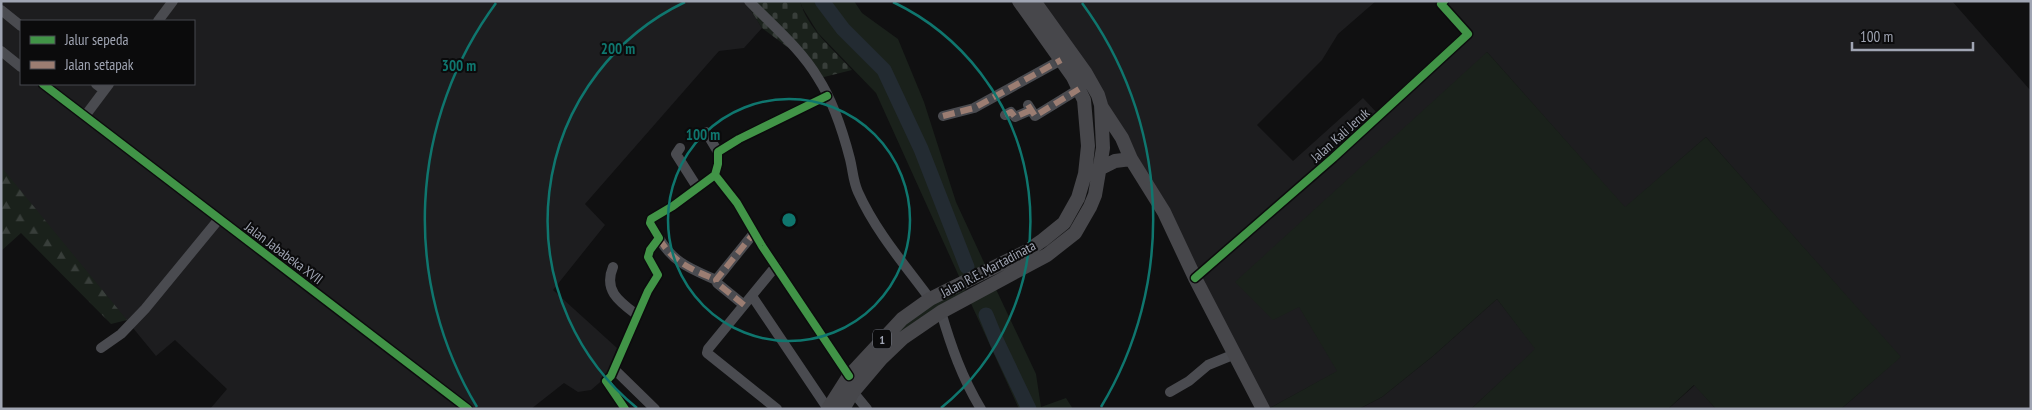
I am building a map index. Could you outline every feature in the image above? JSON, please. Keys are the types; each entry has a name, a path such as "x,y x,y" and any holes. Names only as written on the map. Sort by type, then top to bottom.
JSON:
{"highway":[{"name":"1","path":"1019,1 1061,60 1082,94"},
{"name":"1","path":"1034,1 1090,81 1101,105 1122,138 1131,160 1164,212 1195,278 1263,409"},
{"name":"Jalan R.E. Martadinata","path":"843,409 853,392 903,338 941,312 1013,274 1064,223 1078,198 1085,174 1088,146 1082,94"},
{"name":"Jalan R.E. Martadinata","path":"828,409 849,376 894,326 930,300 990,269 1006,262 1030,257 1066,241 1079,227 1095,195 1101,168 1103,148 1101,105"},
{"path":"1101,168 1115,161 1131,160"},
{"path":"1006,262 1012,266 1013,274"}],"street":[{"path":"159,20 173,1"},
{"path":"749,1 801,54 819,79 849,155 854,181 866,208 882,236 930,300"},
{"name":"Jalan Kali Jeruk","path":"1195,278 1333,158 1468,34 1443,2"},
{"path":"1,10 20,25"},
{"path":"1,51 20,66"},
{"path":"943,116 974,108 1061,60"},
{"name":"Jalan Jababeka XVII","path":"44,85 468,409"},
{"path":"85,116 103,86"},
{"path":"1005,115 1011,112 1015,117 1029,108 1035,116 1082,94"},
{"path":"718,152 739,138 826,96"},
{"path":"706,132 718,152 718,164 714,175 681,201 651,219 650,223 666,250 677,261 716,280 716,283 744,305"},
{"path":"680,148 676,154 697,187"},
{"path":"714,175 737,203 754,233 849,376"},
{"path":"101,348 121,334 145,309 219,219"},
{"path":"716,280 754,233"},
{"path":"625,409 606,381 614,369 648,291 658,275 648,255 659,238"},
{"path":"776,266 708,349 707,353 777,409"},
{"path":"613,267 609,282 616,297 637,315"},
{"path":"752,296 828,409"},
{"path":"941,312 960,368 981,409"},
{"path":"1170,392 1189,381 1208,365 1235,354"},
{"path":"614,369 655,409"},
{"path":"853,392 867,409"}],"shaded area":[{"path":"1,1 745,1 762,28 744,48 719,51 585,204 605,225 553,290 617,348 606,377 591,390 578,392 564,383 531,409 210,409 227,389 175,340 156,356 3,170 1,171"},
{"path":"1034,1 1376,1 1338,34 1322,60 1257,125 1293,161 1363,98 1379,115 1468,35 1444,1 1952,1 2031,91 2031,409 1841,409 1900,357 1706,137 1625,208 1487,52 1299,306 1338,371 1268,409 1164,212"},
{"path":"1497,299 1536,349 1471,409 1359,409 1382,397 1433,356"},
{"path":"1695,385 1716,409 1668,409"}],"green space":[{"path":"745,1 800,1 815,29 852,70 816,79 794,52 762,28"},
{"path":"800,1 854,1 862,13 898,39 924,102 956,202 988,271 963,283 968,297 903,338 886,334 962,283 876,93 818,33"},
{"path":"1487,52 1625,207 1706,137 1901,357 1841,409 1716,409 1694,385 1668,409 1471,409 1535,349 1497,299 1433,356 1382,397 1359,409 1268,409 1337,371 1299,307 1273,320 1235,282"},
{"path":"3,169 127,320 111,324 21,233 1,251 1,171"},
{"path":"994,285 1036,374 1041,407 1066,398 1073,409 1019,409 968,297"}],"waterway":[{"path":"822,1 843,29 884,70 921,149 967,267"},
{"path":"986,315 1029,409"}],"marked path":[{"path":"943,116 974,108 1061,60"},
{"path":"1028,105 1035,116 1079,89"},
{"path":"1005,115 1011,112 1015,117 1031,110"},
{"path":"744,305 717,283 716,280 754,233"},
{"path":"659,238 670,254 691,268 716,280"}],"cycle path":[{"path":"1195,278 1333,158 1468,34 1441,4 1444,1"},
{"path":"44,85 468,409"},
{"path":"625,409 606,381 611,376 648,291 658,275 648,257 650,250 659,238 650,223 651,219 673,206 715,175 718,164 718,152 739,139 827,96"},
{"path":"715,175 737,203 762,246 849,376"}]}
